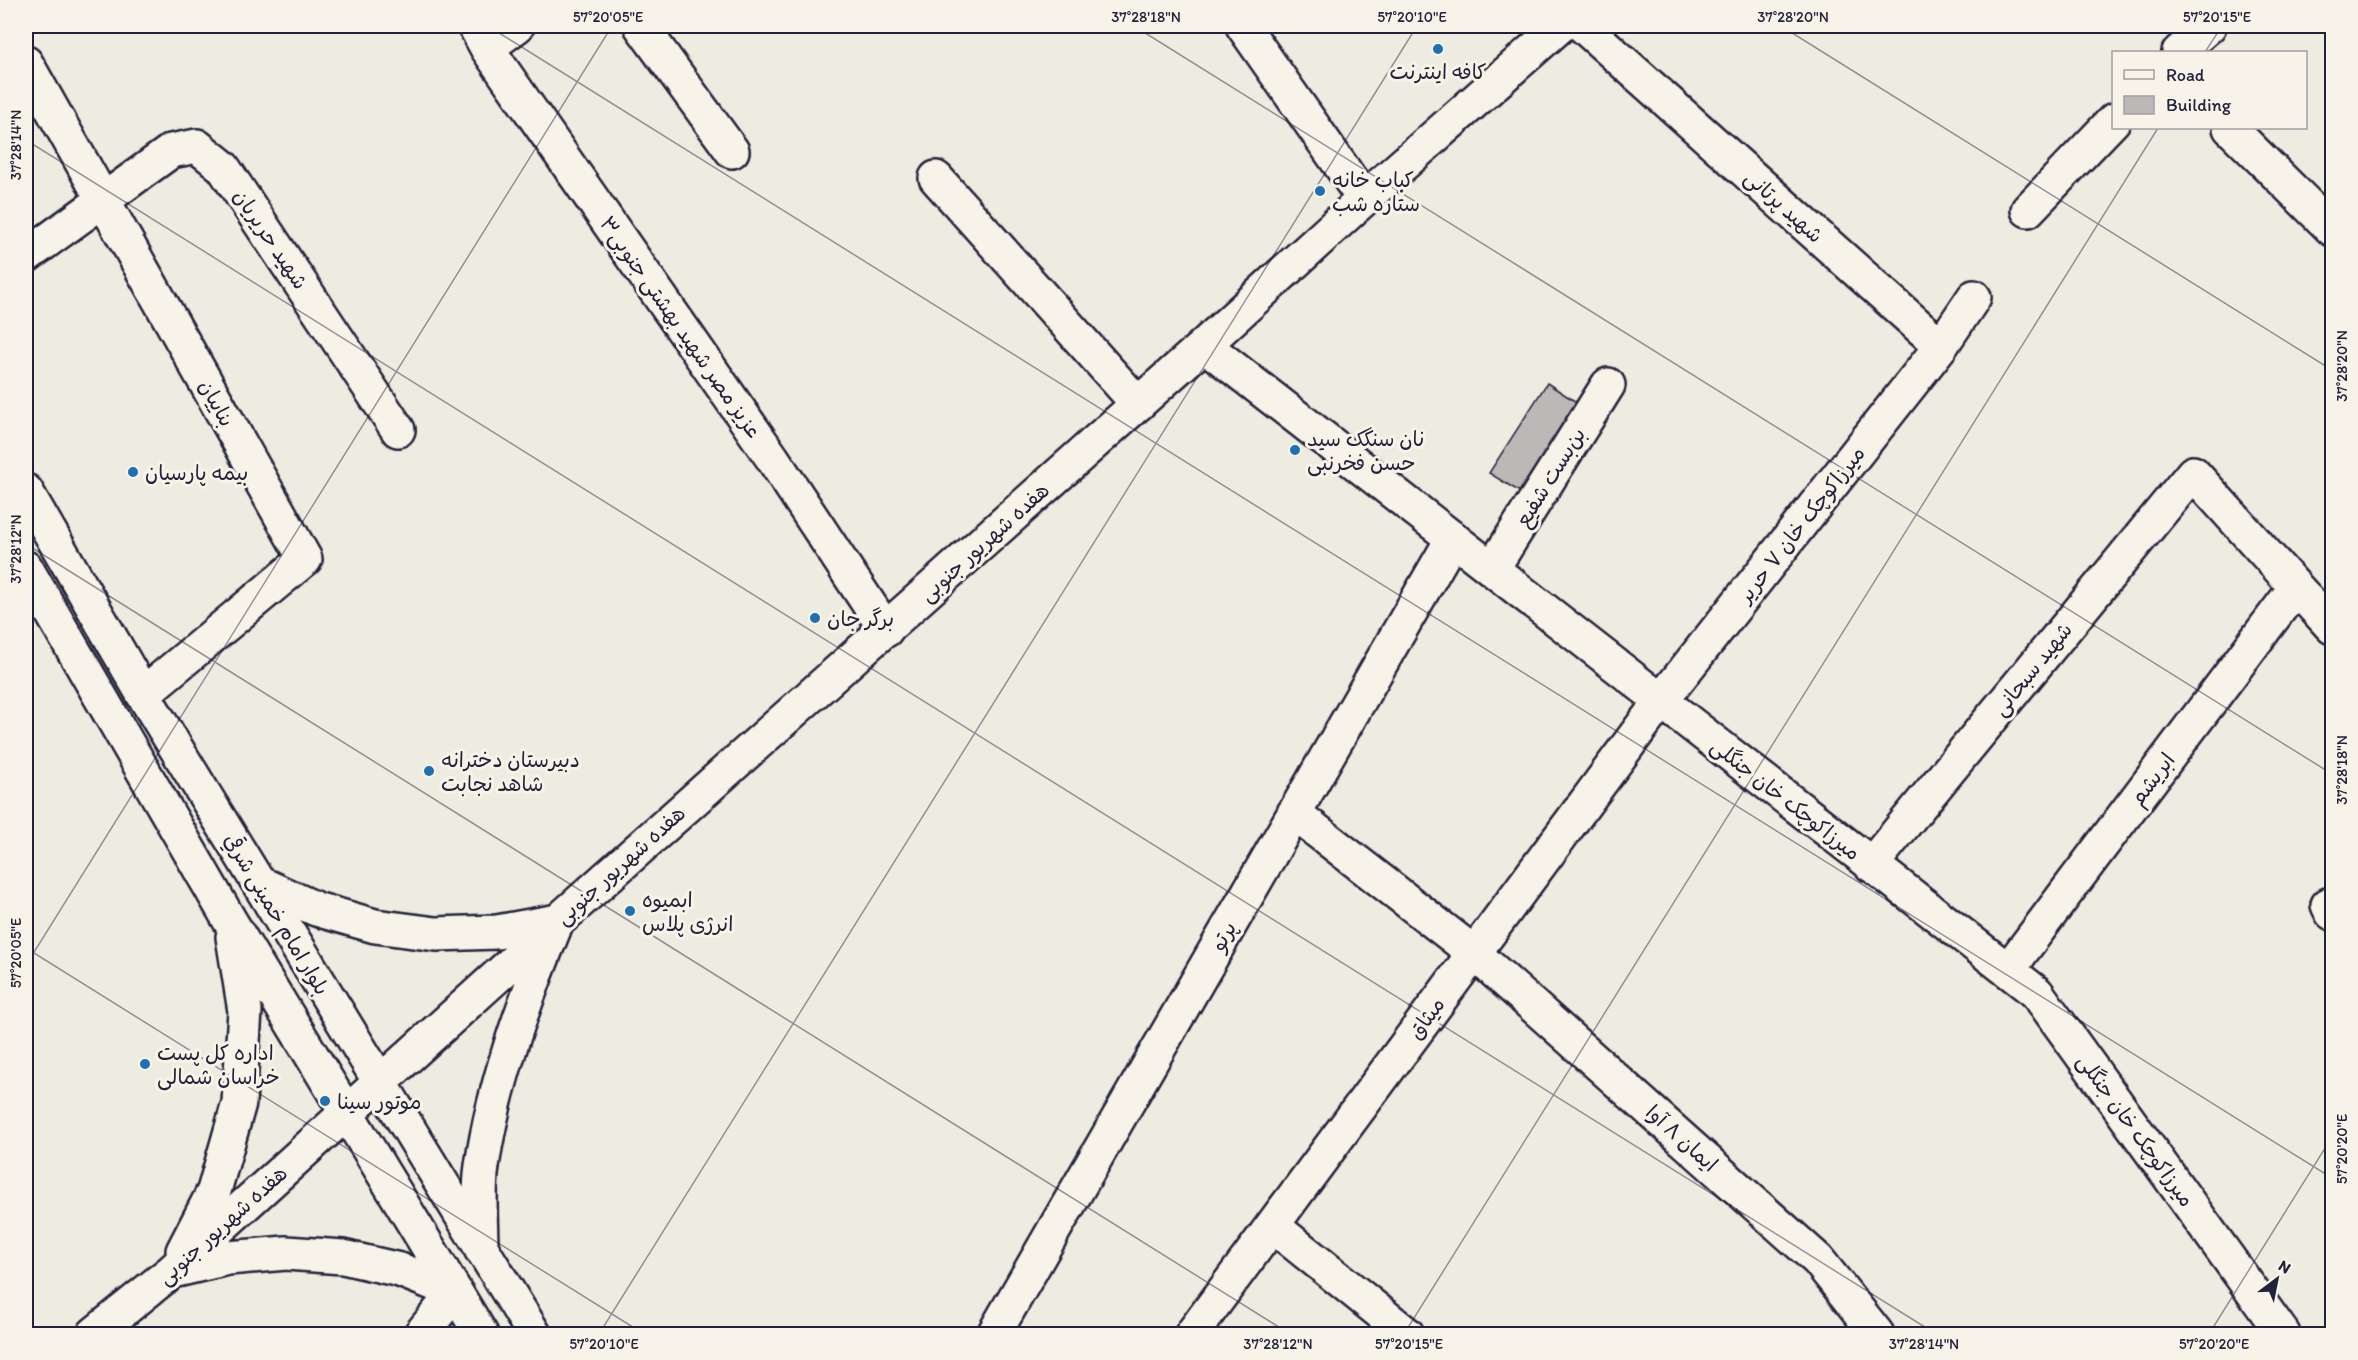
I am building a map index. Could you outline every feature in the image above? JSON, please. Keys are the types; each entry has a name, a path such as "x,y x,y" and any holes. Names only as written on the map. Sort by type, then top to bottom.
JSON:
{"street":[{"path":"481,37 517,26"},
{"path":"642,26 732,151"},
{"path":"1243,26 1364,199"},
{"name":"هفده شهریور جنوبی","path":"94,1335 172,1271 558,921 1560,26"},
{"name":"شهید پرتانی","path":"1583,26 1941,346"},
{"path":"2180,51 2209,26"},
{"name":"عزیز مصر شهید بهشتی جنوبی۳","path":"481,37 773,459 886,630"},
{"name":"بناییان","path":"26,63 305,558 143,694"},
{"path":"2028,210 2112,122"},
{"path":"2231,129 2332,229"},
{"name":"شهید حریریان","path":"26,256 171,151 197,146 224,167 398,430"},
{"path":"936,178 1138,404"},
{"path":"1941,346 1974,297"},
{"name":"میرزاکوچک خان جنگلی","path":"1204,345 2037,993 2283,1335"},
{"name":"میرزاکوچک خان ۷ حریر","path":"1660,702 1941,346"},
{"name":"بن‌بست شفیع","path":"1492,569 1608,385"},
{"name":"شهید سبحانی","path":"1871,865 2193,473 2296,587"},
{"name":"بلوار امام خمینی شرقي","path":"26,491 143,694 534,1335"},
{"name":"پرتو","path":"994,1335 1452,538"},
{"name":"بلوار امام خمینی شرقي","path":"26,568 230,921 481,1335"},
{"path":"2296,587 2332,627"},
{"name":"ابریشم","path":"2008,970 2296,587"},
{"name":"میثاق","path":"1192,1335 1660,702"},
{"name":"ایمان ۸ آوا","path":"1294,813 1474,953 1818,1260 1877,1335"},
{"path":"259,884 316,909 375,926 436,934 498,932 558,921"},
{"path":"172,1271 214,1191 239,1103 245,1011 230,921"},
{"path":"481,1249 482,1168 499,1083 525,1000 558,921"},
{"path":"1273,1226 1407,1335"},
{"path":"172,1271 240,1257 286,1253 343,1257 400,1270 455,1292 421,1335"}],"building":[{"path":"1547,383 1584,407 1528,497 1489,473"}],"place":[{"name":"کافه اینترنت","path":"1438,49"},
{"name":"کباب خانه ستاره شب","path":"1320,191"},
{"name":"نان سنگک سید حسن فخرنبی","path":"1295,450"},
{"name":"بیمه پارسیان","path":"133,472"},
{"name":"برگر جان","path":"815,618"},
{"name":"دبیرستان دخترانه شاهد نجابت","path":"429,771"},
{"name":"ابمیوه انرژی پلاس","path":"630,911"},
{"name":"اداره کل پست خراسان شمالی","path":"145,1064"},
{"name":"موتور سینا","path":"325,1101"}]}
